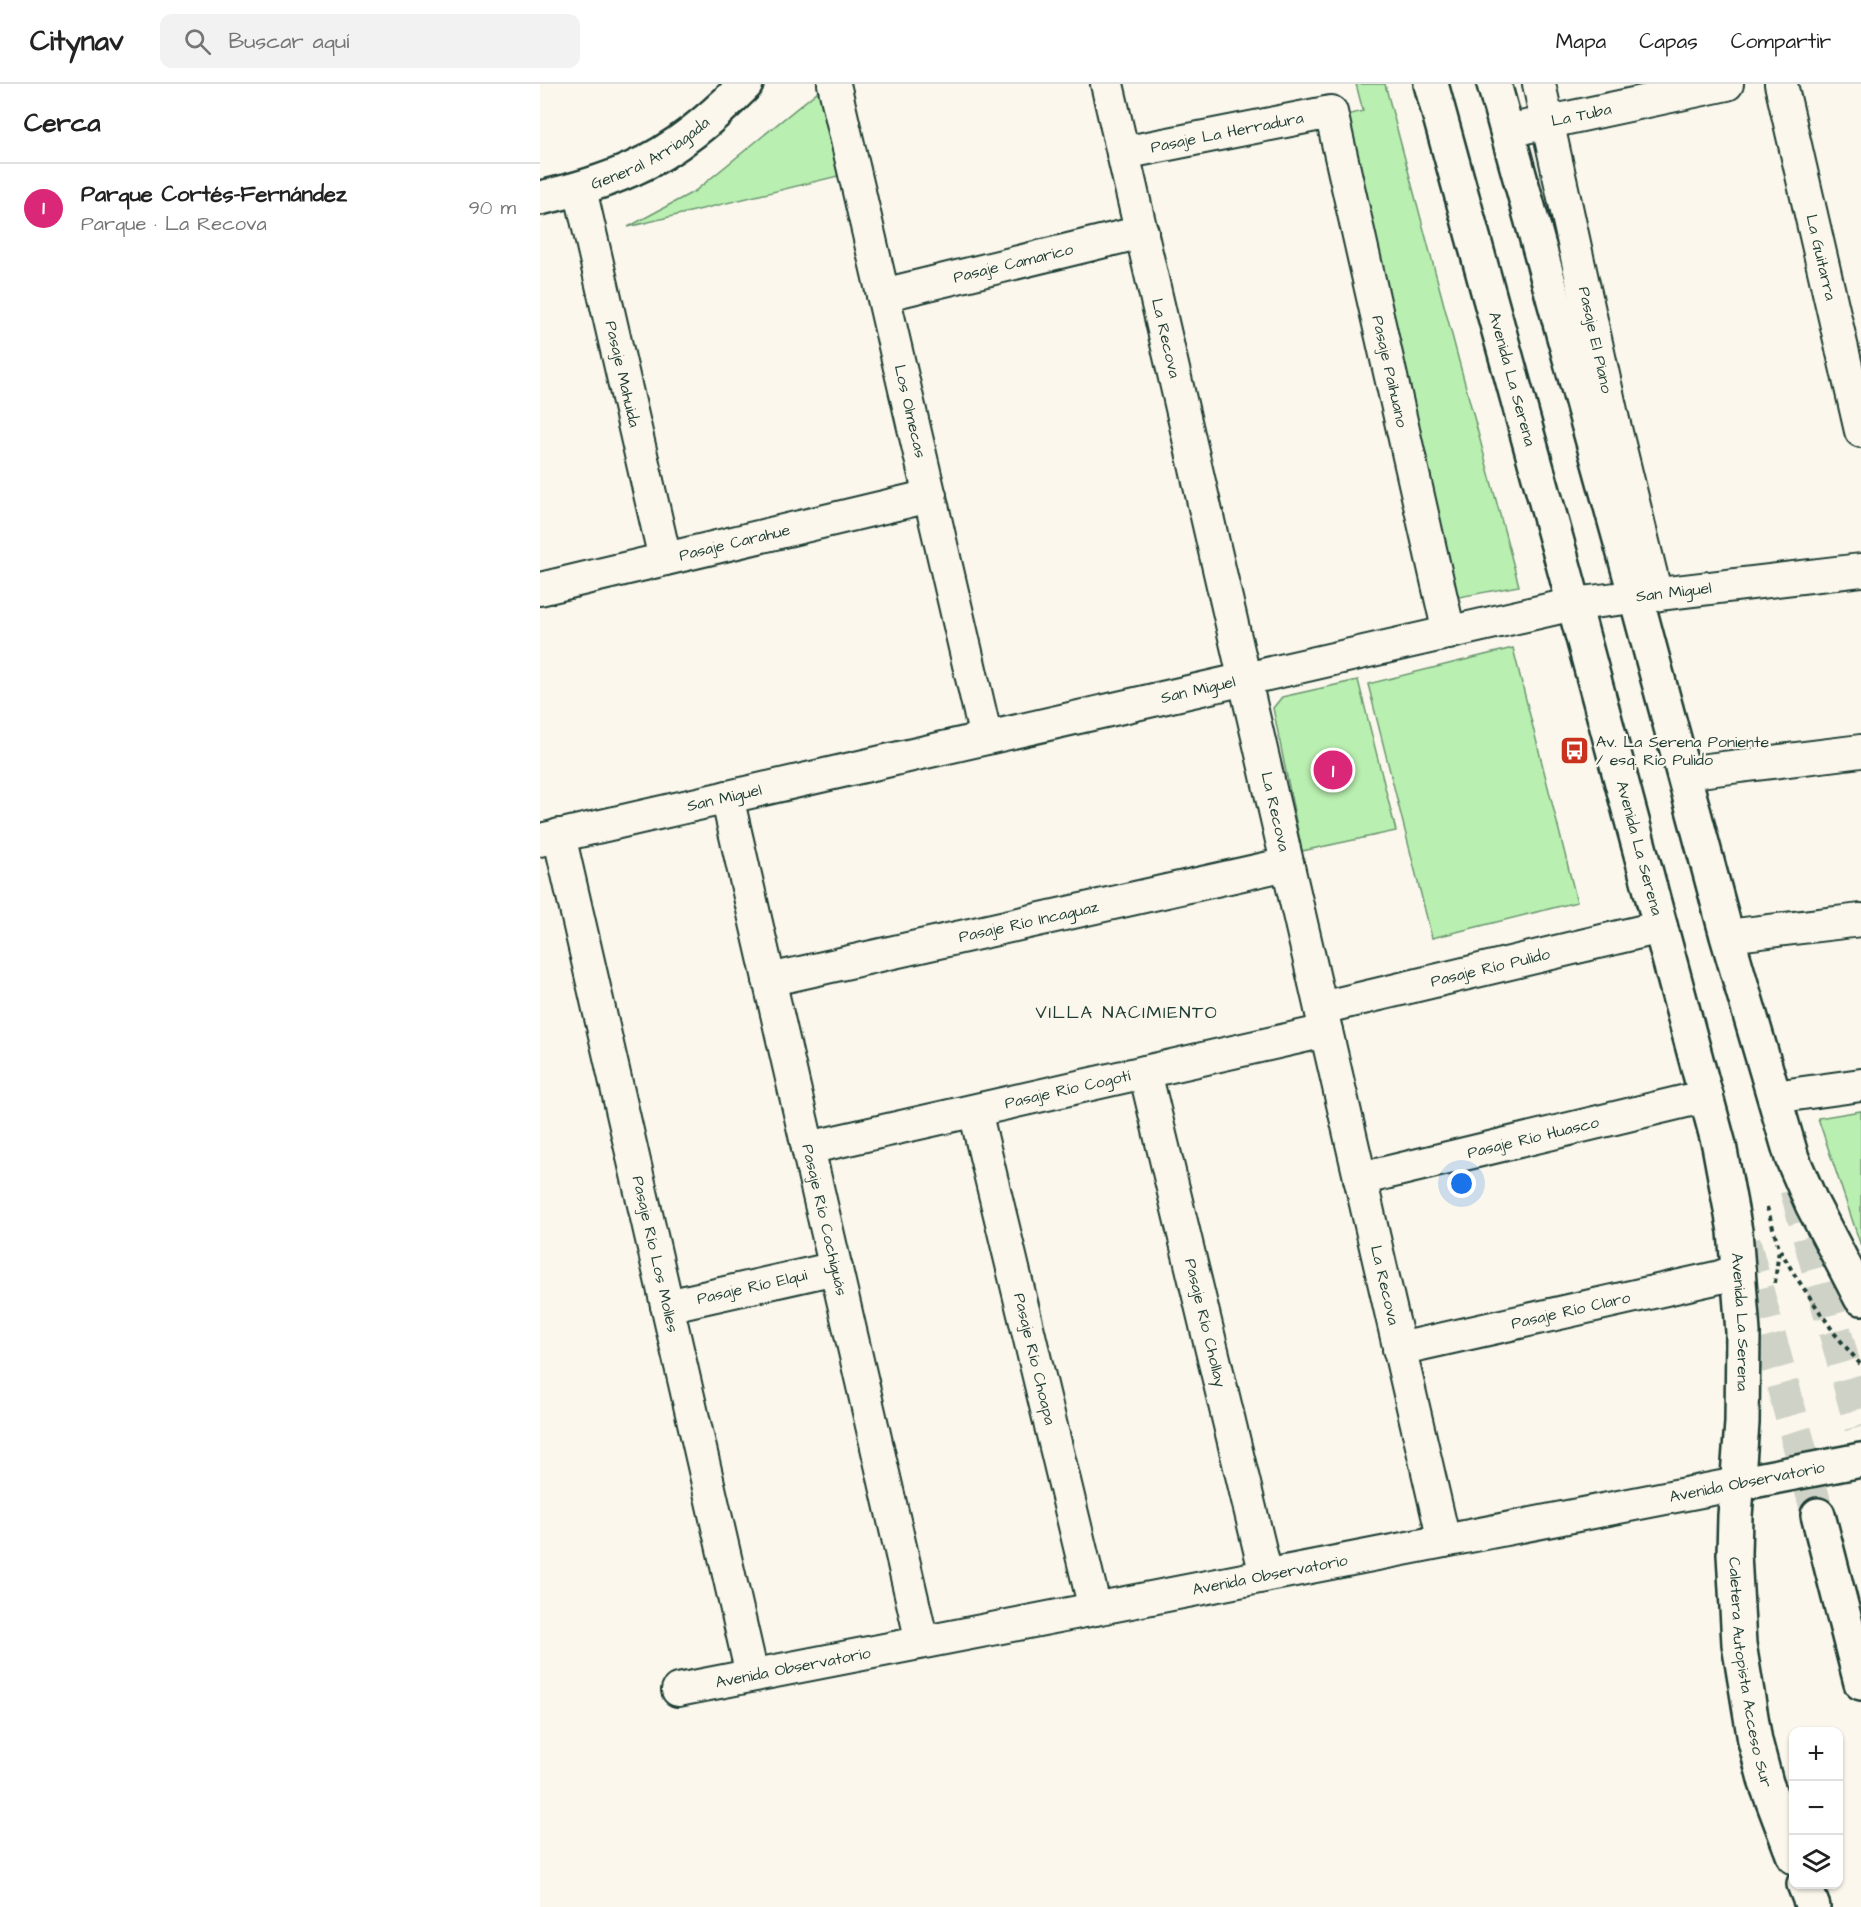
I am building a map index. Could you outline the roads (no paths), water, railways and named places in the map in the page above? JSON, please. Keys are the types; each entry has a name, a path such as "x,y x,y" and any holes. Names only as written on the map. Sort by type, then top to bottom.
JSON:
{"main road":[{"name":"General Arriagada","path":"540,198 580,189 634,169 695,130 746,84"},
{"name":"Avenida La Serena","path":"1431,84 1707,1096 1735,1231 1739,1270 1743,1377 1737,1484"},
{"path":"1494,84 1646,596 1683,773 1727,936 1792,1158 1812,1204 1861,1299"},
{"name":"Avenida Observatorio","path":"1737,1484 1861,1460"},
{"name":"Caletera Autopista Acceso Sur","path":"1737,1484 1734,1554 1739,1644 1763,1773 1789,1843"},
{"path":"1818,1515 1861,1683"},
{"path":"1806,1889 1813,1907"}],"street":[{"name":"Los Olmecas","path":"834,84 986,738"},
{"name":"La Recova","path":"1107,84 1444,1541"},
{"name":"Pasaje El Piano","path":"1539,84 1613,420 1646,596"},
{"name":"La Tuba","path":"1507,131 1727,84"},
{"name":"La Guitarra","path":"1781,84 1861,430"},
{"name":"Pasaje La Herradura","path":"1123,153 1331,112"},
{"name":"Pasaje Paihuano","path":"1331,112 1449,633"},
{"name":"Pasaje Mahuida","path":"580,189 665,559"},
{"name":"Pasaje Camarico","path":"883,295 1142,232"},
{"name":"Pasaje Carahue","path":"540,589 930,496"},
{"name":"San Miguel","path":"549,837 1574,604 1861,570"},
{"path":"1683,773 1861,751"},
{"name":"Pasaje Río Cochiguás","path":"727,797 922,1642"},
{"name":"Pasaje Río Los Molles","path":"549,837 667,1306 752,1675"},
{"name":"Pasaje Río Incaguaz","path":"769,980 1287,864"},
{"path":"1727,936 1861,920"},
{"name":"Pasaje Río Pulido","path":"1323,1019 1661,927"},
{"name":"Pasaje Río Cogotí","path":"808,1148 1145,1072 1323,1019"},
{"name":"Pasaje Río Chollay","path":"1145,1072 1266,1575"},
{"path":"1774,1097 1861,1085"},
{"name":"Pasaje Río Huasco","path":"1360,1179 1707,1096"},
{"name":"Pasaje Río Choapa","path":"975,1111 1095,1609"},
{"name":"Pasaje Río Elqui","path":"667,1306 836,1268"},
{"name":"Pasaje Río Claro","path":"1400,1349 1720,1277 1739,1270"},
{"name":"Avenida Observatorio","path":"678,1690 1737,1484"}],"tunnel":[{"path":"1796,1189 1861,1427"},
{"path":"1744,1242 1818,1515"}],"place":[{"name":"Av. La Serena Poniente / esq. Río Pulido","path":"1575,751"},
{"name":"Parque Cortés-Fernández","path":"1333,770"}],"district":[{"name":"VILLA NACIMIENTO","path":"1127,1012"}]}
